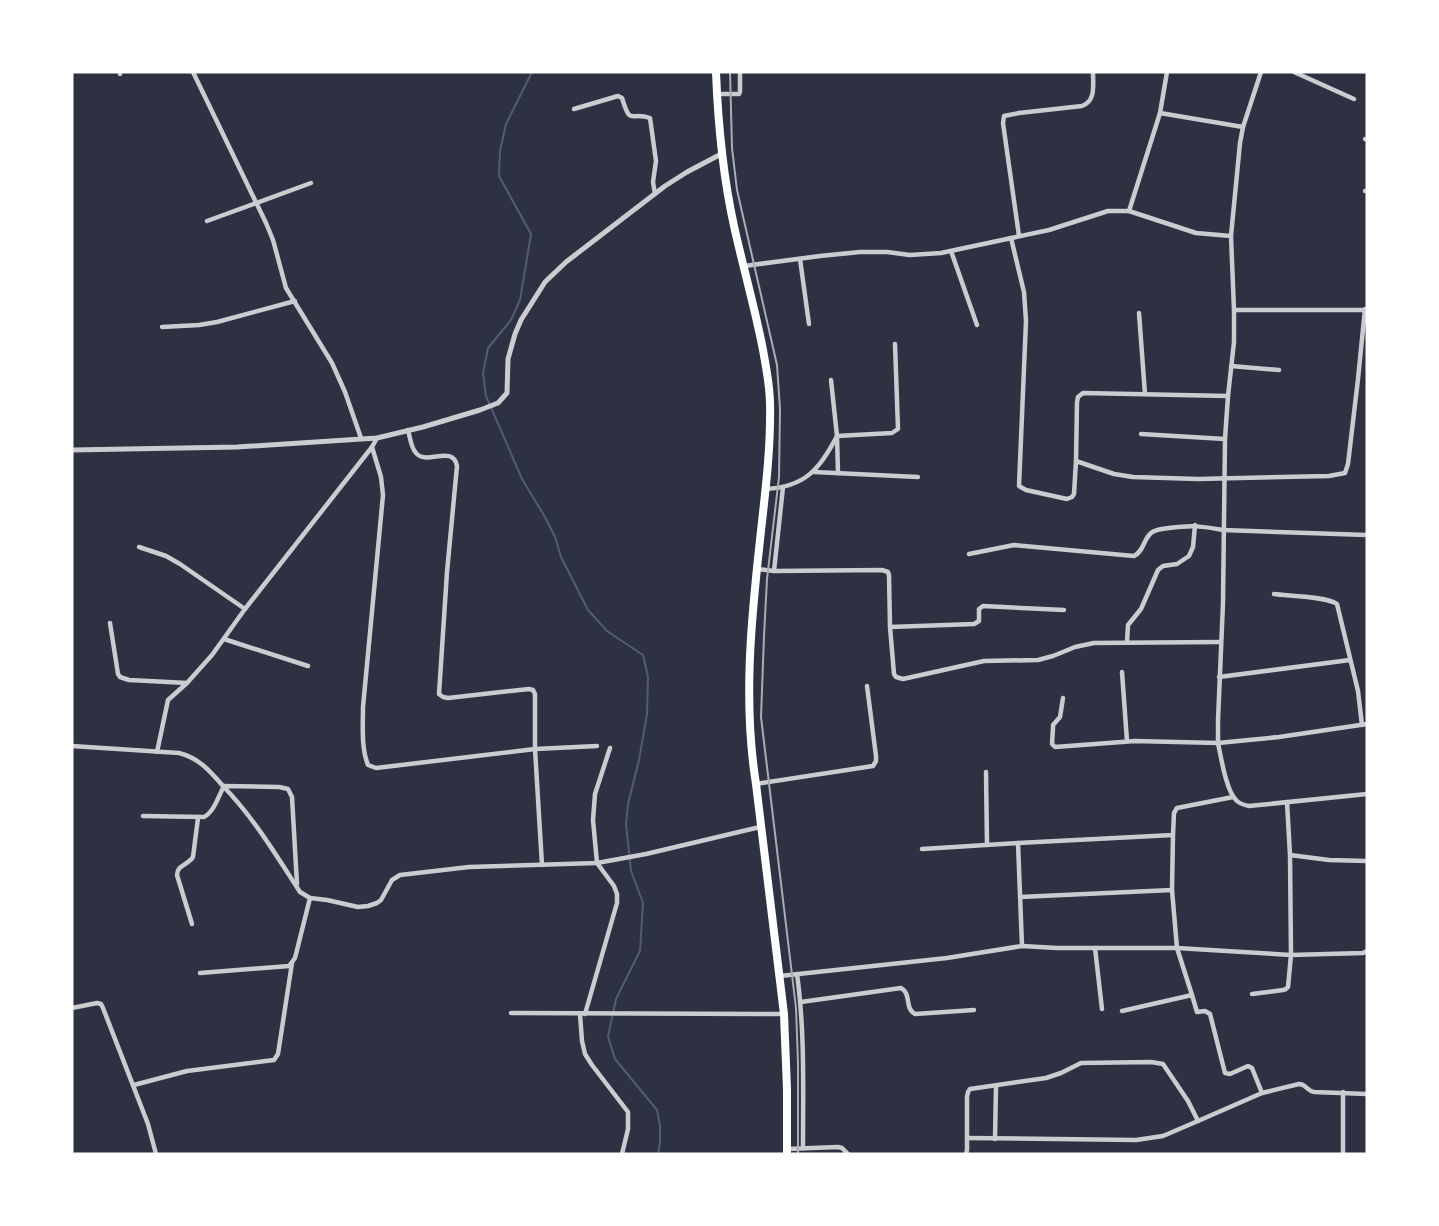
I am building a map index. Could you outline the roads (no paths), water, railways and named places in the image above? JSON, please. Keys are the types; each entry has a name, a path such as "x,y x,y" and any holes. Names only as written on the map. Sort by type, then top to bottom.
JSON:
{"highway":[{"path":"716,72 723,153 731,208 758,324 770,401 766,489 749,662 749,693 752,754 784,1014 787,1152"}],"street":[{"path":"194,72 273,240 286,288 332,363 345,392 360,438"},
{"path":"717,94 739,94 740,72"},
{"path":"1019,236 1003,123 1004,116 1088,104 1092,98 1093,72"},
{"path":"1129,211 1160,113 1167,72"},
{"path":"1261,72 1243,127 1231,236 1234,342 1223,479 1223,603 1218,743 1222,766 1237,802 1249,806 1367,794"},
{"path":"1293,72 1354,99"},
{"path":"574,109 618,96 622,98 630,116 650,118 656,161 653,182 655,194"},
{"path":"1160,113 1243,127"},
{"path":"72,450 237,447 376,438 498,403 507,393 508,359 515,334 545,282 566,262 655,194 687,172 723,153"},
{"path":"207,221 311,183"},
{"path":"744,267 860,252 919,255 951,251 1060,228 1108,211 1129,211 1196,233 1231,236"},
{"path":"1011,238 1024,292 1026,321 1019,486 1021,488 1068,499 1074,494 1078,397 1083,393 1228,396"},
{"path":"951,251 977,325"},
{"path":"801,259 809,324"},
{"path":"162,327 218,322 295,301"},
{"path":"1076,461 1098,470 1123,476 1223,479 1329,476 1345,473 1348,464 1366,309 1234,310"},
{"path":"1139,313 1145,394"},
{"path":"837,436 892,433 898,429 895,344"},
{"path":"1232,366 1279,370"},
{"path":"831,380 837,436 838,474"},
{"path":"408,430 417,455 453,457 457,466 439,694 448,698 533,690 542,865"},
{"path":"1141,434 1225,439"},
{"path":"766,489 783,487 814,472 827,455 837,436"},
{"path":"157,752 168,700 172,694 187,683 224,639 372,447 376,438"},
{"path":"372,447 381,477 383,495 363,707 363,733 368,765 376,768 535,749 597,746"},
{"path":"814,472 918,477"},
{"path":"774,571 783,487"},
{"path":"1127,642 1128,625 1141,609 1158,570 1163,566 1177,564 1191,554 1194,547 1195,525"},
{"path":"969,554 1014,545 1134,556 1141,551 1152,532 1195,525 1223,530 1367,535"},
{"path":"139,547 166,556 180,564 245,609"},
{"path":"757,569 774,571 882,570 888,572 894,674 899,678 993,660 1038,660 1087,644 1220,642"},
{"path":"1063,698 1060,717 1053,725 1053,746 1058,748 1127,741 1218,743 1279,737 1365,724 1338,608 1334,602 1274,594"},
{"path":"890,627 974,624 979,621 979,609 983,606 1064,610"},
{"path":"110,623 120,677 129,680 187,683"},
{"path":"224,639 308,666"},
{"path":"1219,677 1350,660"},
{"path":"1122,672 1127,741"},
{"path":"756,784 873,766 876,756 867,686"},
{"path":"72,747 179,753 190,756 207,768 247,812 300,892 310,898 349,905 368,906 377,903 392,880 400,875 469,867 597,863 760,827"},
{"path":"610,748 594,803 593,830 597,863 614,886 617,903 600,964 582,1014 582,1041 585,1054 592,1065 628,1112 628,1129 622,1154"},
{"path":"986,772 987,845"},
{"path":"143,816 204,818 210,814 224,786"},
{"path":"224,786 279,787 290,791 297,886"},
{"path":"1233,797 1177,808 1174,813 1172,890 1177,948 1197,1012 1205,1011 1210,1014 1225,1073 1230,1074 1250,1066 1262,1093"},
{"path":"1252,994 1287,989 1291,955 1287,802"},
{"path":"192,924 177,872 193,857 198,818"},
{"path":"922,849 1173,835"},
{"path":"1018,843 1022,946"},
{"path":"1290,855 1329,860 1367,861"},
{"path":"1020,897 1172,890"},
{"path":"200,973 286,967 292,963 296,958 310,898"},
{"path":"780,976 947,958 1022,946 1177,948 1291,955 1367,951"},
{"path":"1095,948 1102,1009"},
{"path":"134,1085 187,1071 274,1060 278,1054 292,963"},
{"path":"797,974 804,1057 802,1148"},
{"path":"801,1002 901,988 905,990 909,1008 915,1014 974,1010"},
{"path":"1122,1011 1192,994"},
{"path":"72,1008 92,1003 101,1004 134,1085 156,1154"},
{"path":"512,1013 784,1014"},
{"path":"966,1154 968,1092 970,1089 1052,1077 1081,1063 1158,1062 1163,1064 1188,1101 1198,1121"},
{"path":"967,1138 1136,1140 1163,1136 1262,1093 1299,1084 1314,1092 1367,1094"},
{"path":"995,1139 996,1086"},
{"path":"1343,1092 1343,1154"},
{"path":"787,1152 802,1148 840,1147 848,1154"}],"waterway":[{"path":"532,72 506,124 500,151 499,176 531,234 520,300 511,320 488,348 483,373 486,396 522,479 545,517 555,537 561,557 588,610 607,631 643,655 648,677 647,714 626,824 631,871 643,903 640,951 616,999 608,1037 615,1059 657,1110 660,1125 658,1154"}],"railway":[{"path":"730,72 732,148 737,190 777,365 780,409 779,477 767,579 761,717 796,1008 798,1154"}]}
